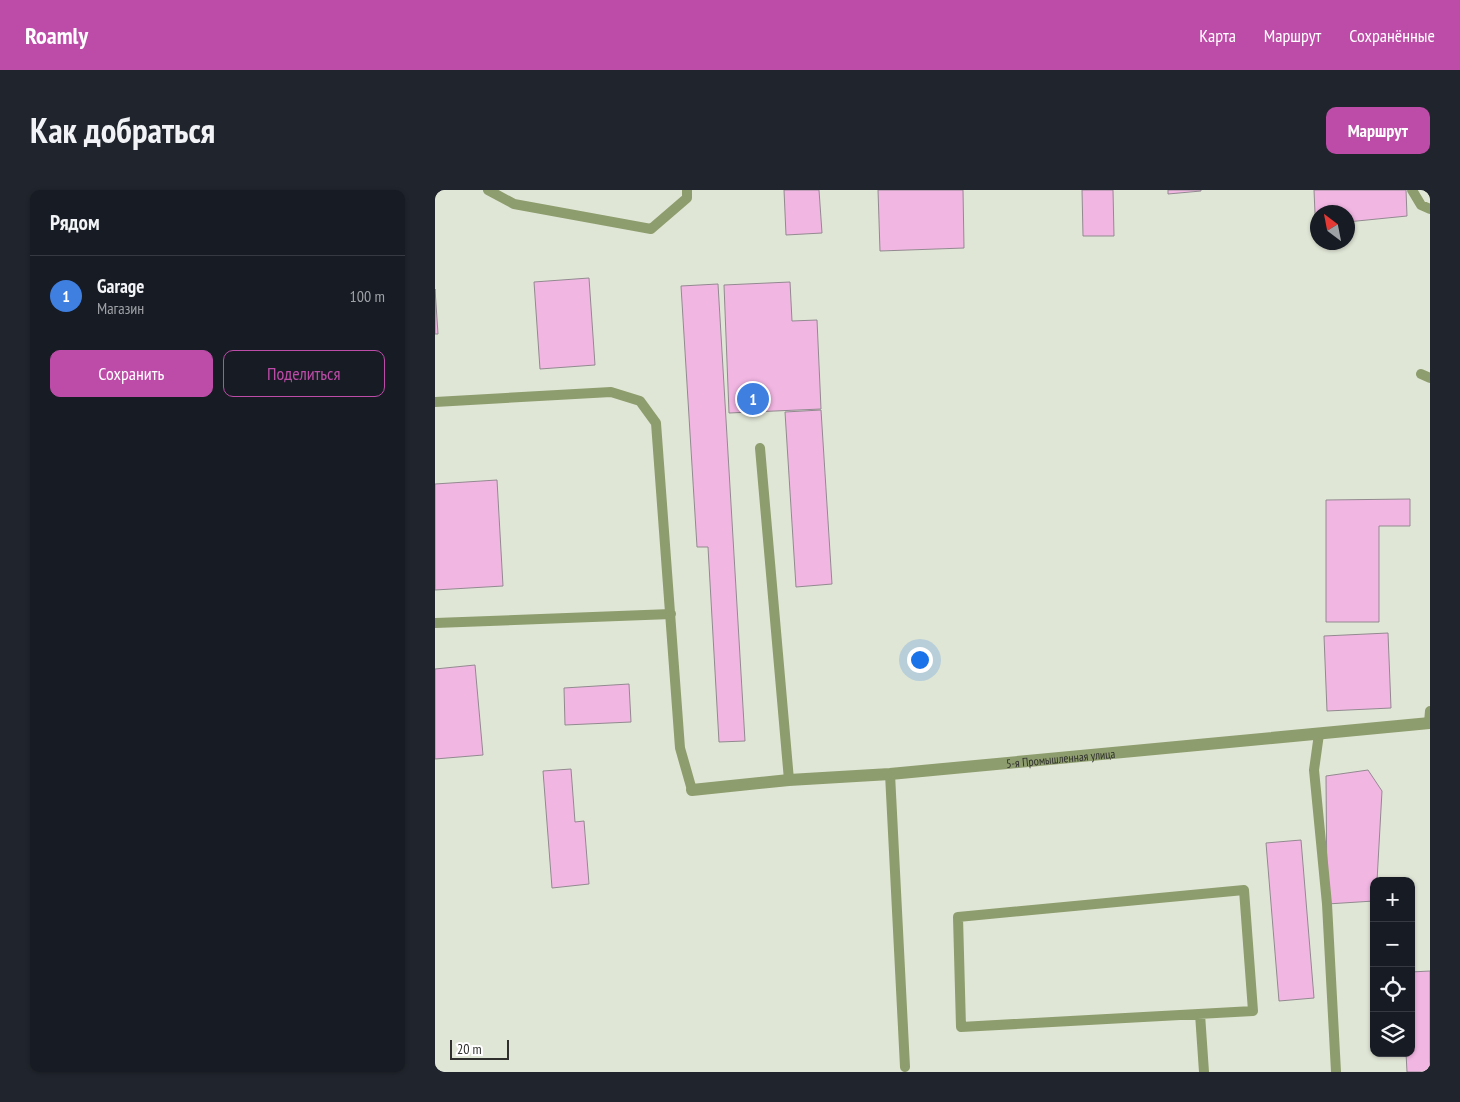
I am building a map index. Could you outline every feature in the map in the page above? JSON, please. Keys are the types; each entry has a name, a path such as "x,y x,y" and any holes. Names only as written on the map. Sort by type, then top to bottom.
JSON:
{"street":[{"name":"5-я Промышленная улица","path":"692,790 789,780 890,774 1319,734 1430,719"}],"lane":[{"path":"488,190 514,204 651,229 687,198 687,190"},
{"path":"1412,190 1421,205 1430,209"},
{"path":"435,402 611,392 640,401 656,423 680,748 692,790"},
{"path":"760,448 789,780"},
{"path":"435,623 671,614"},
{"path":"1319,734 1314,770 1327,904 1335,1072"},
{"path":"890,774 905,1068"},
{"path":"1243,890 1253,1011 1200,1014 961,1027 958,917 1243,890"},
{"path":"1200,1014 1204,1072"}],"shaded area":[{"path":"435,190 1430,190 1430,1072 435,1072"}],"building":[{"path":"784,190 819,190 822,233 786,235"},
{"path":"878,190 963,190 964,248 880,251"},
{"path":"1082,190 1113,190 1114,236 1083,236"},
{"path":"1168,190 1201,190 1201,191 1168,194"},
{"path":"1314,190 1406,190 1407,216 1355,221 1355,205 1315,205"},
{"path":"589,278 595,365 540,369 534,282"},
{"path":"790,282 792,321 817,320 821,409 729,413 724,285"},
{"path":"718,284 745,741 719,742 708,547 697,547 681,286"},
{"path":"435,289 438,334 435,334"},
{"path":"821,410 832,584 796,587 785,412"},
{"path":"497,480 503,586 435,590 435,484"},
{"path":"1410,499 1410,526 1379,526 1379,622 1326,622 1326,500"},
{"path":"1388,633 1391,708 1327,711 1324,636"},
{"path":"475,665 483,755 435,759 435,669"},
{"path":"629,684 631,722 565,725 564,688"},
{"path":"571,769 575,822 584,821 589,884 552,888 543,771"},
{"path":"1368,770 1382,791 1377,877 1370,877 1370,901 1327,904 1326,776"},
{"path":"1301,840 1314,998 1279,1001 1266,843"},
{"path":"1430,971 1430,1072 1407,1072 1406,1057 1415,1057 1415,972"}],"place":[{"name":"Garage","path":"753,399"}]}
